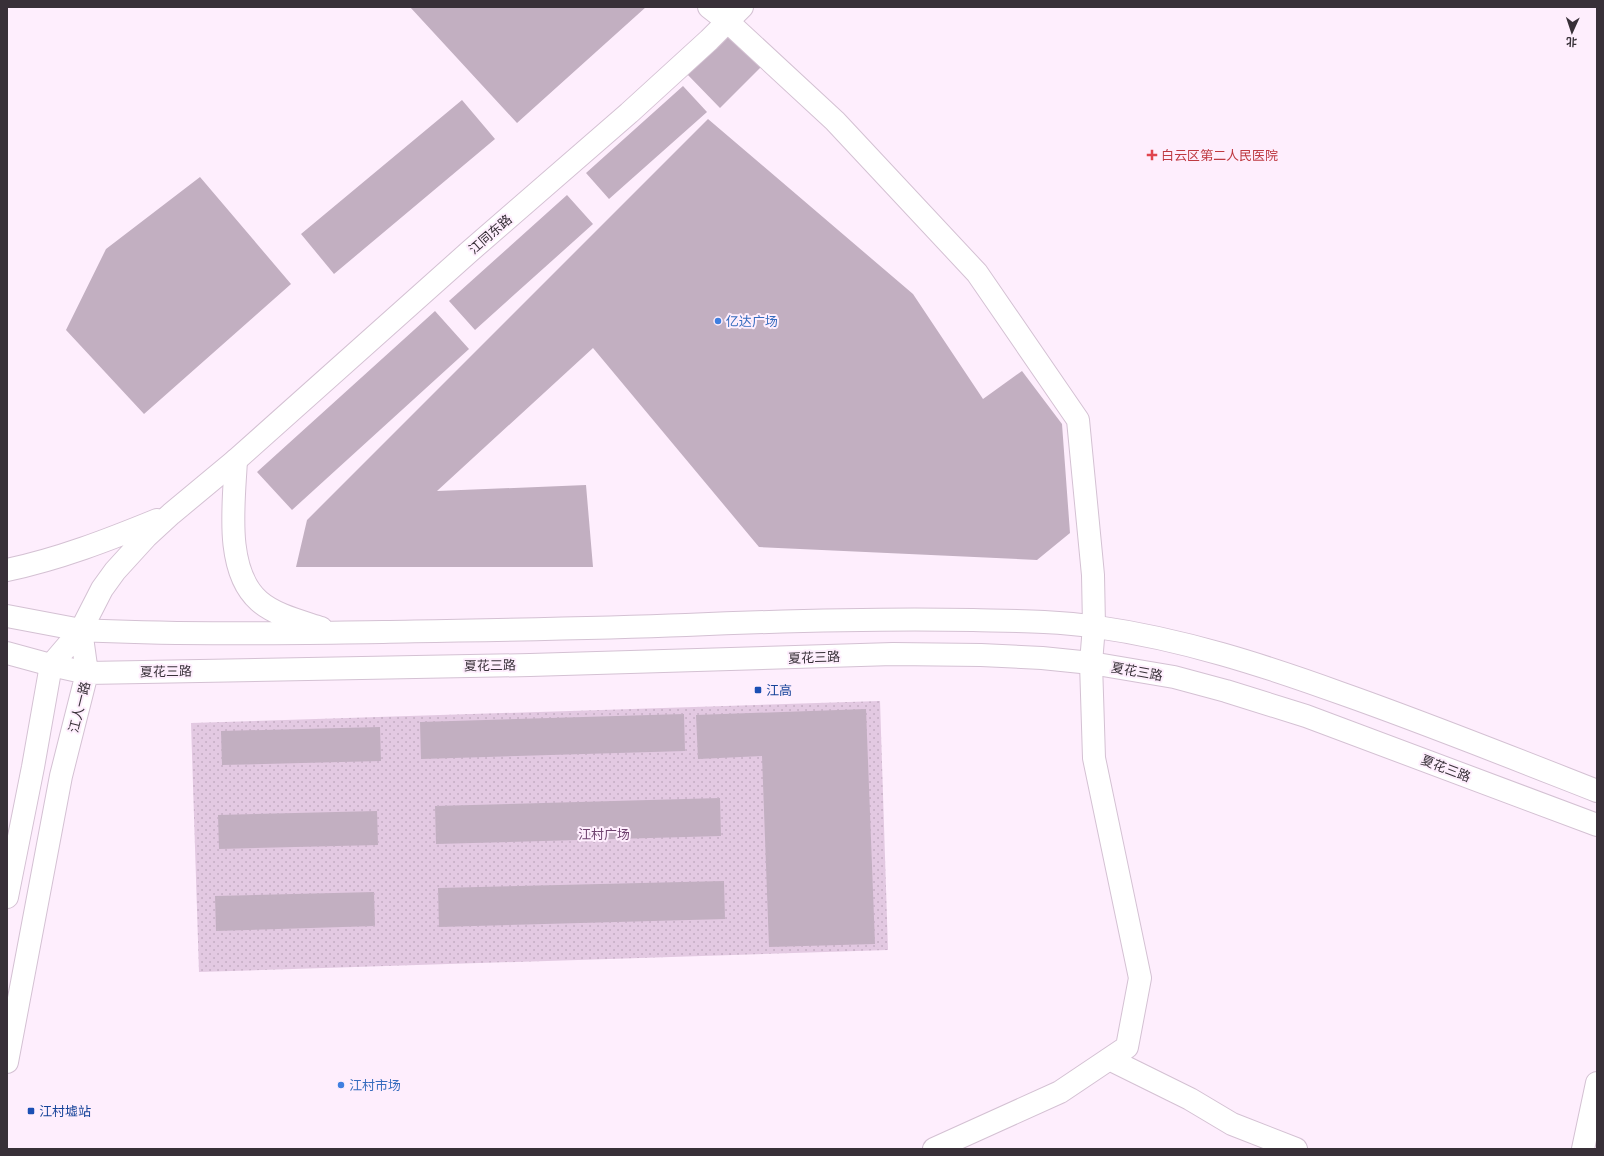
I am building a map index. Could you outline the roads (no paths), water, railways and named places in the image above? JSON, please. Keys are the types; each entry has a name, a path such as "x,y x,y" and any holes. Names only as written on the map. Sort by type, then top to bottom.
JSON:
{"main road":[{"path":"709,7 735,14 977,273 1078,420 1093,575 1094,626 1091,663 1094,758 1140,978 1127,1047 1060,1092 934,1149"},
{"name":"江同东路","path":"171,514 236,460 469,252 629,113 709,40 735,14"},
{"path":"236,460 232,530 236,560 247,586 259,601 280,613 335,633"},
{"path":"7,570 40,563 79,550 111,539 171,514"},
{"path":"7,897 33,767 51,665 81,630 102,589 115,571 146,537 171,514"},
{"path":"7,616 81,630 156,634 571,629 864,620 1001,621 1094,626 1160,638 1219,652 1281,671 1391,711 1597,791"},
{"name":"江人一路","path":"7,1062 61,776 87,673 81,630"},
{"name":"夏花三路","path":"7,653 87,673 530,665 893,654 1042,658 1091,663 1174,678 1306,716 1597,825"},
{"path":"1109,1059 1190,1099 1232,1124 1296,1149"},
{"path":"1583,1149 1597,1083"}],"place":[{"name":"白云区第二人民医院","path":"1152,155"},
{"name":"亿达广场","path":"718,321"},
{"name":"江高","path":"758,690"},
{"name":"江村市场","path":"341,1085"},
{"name":"江村墟站","path":"31,1111"}],"park label":[{"name":"江村广场","path":"604,834"}]}
